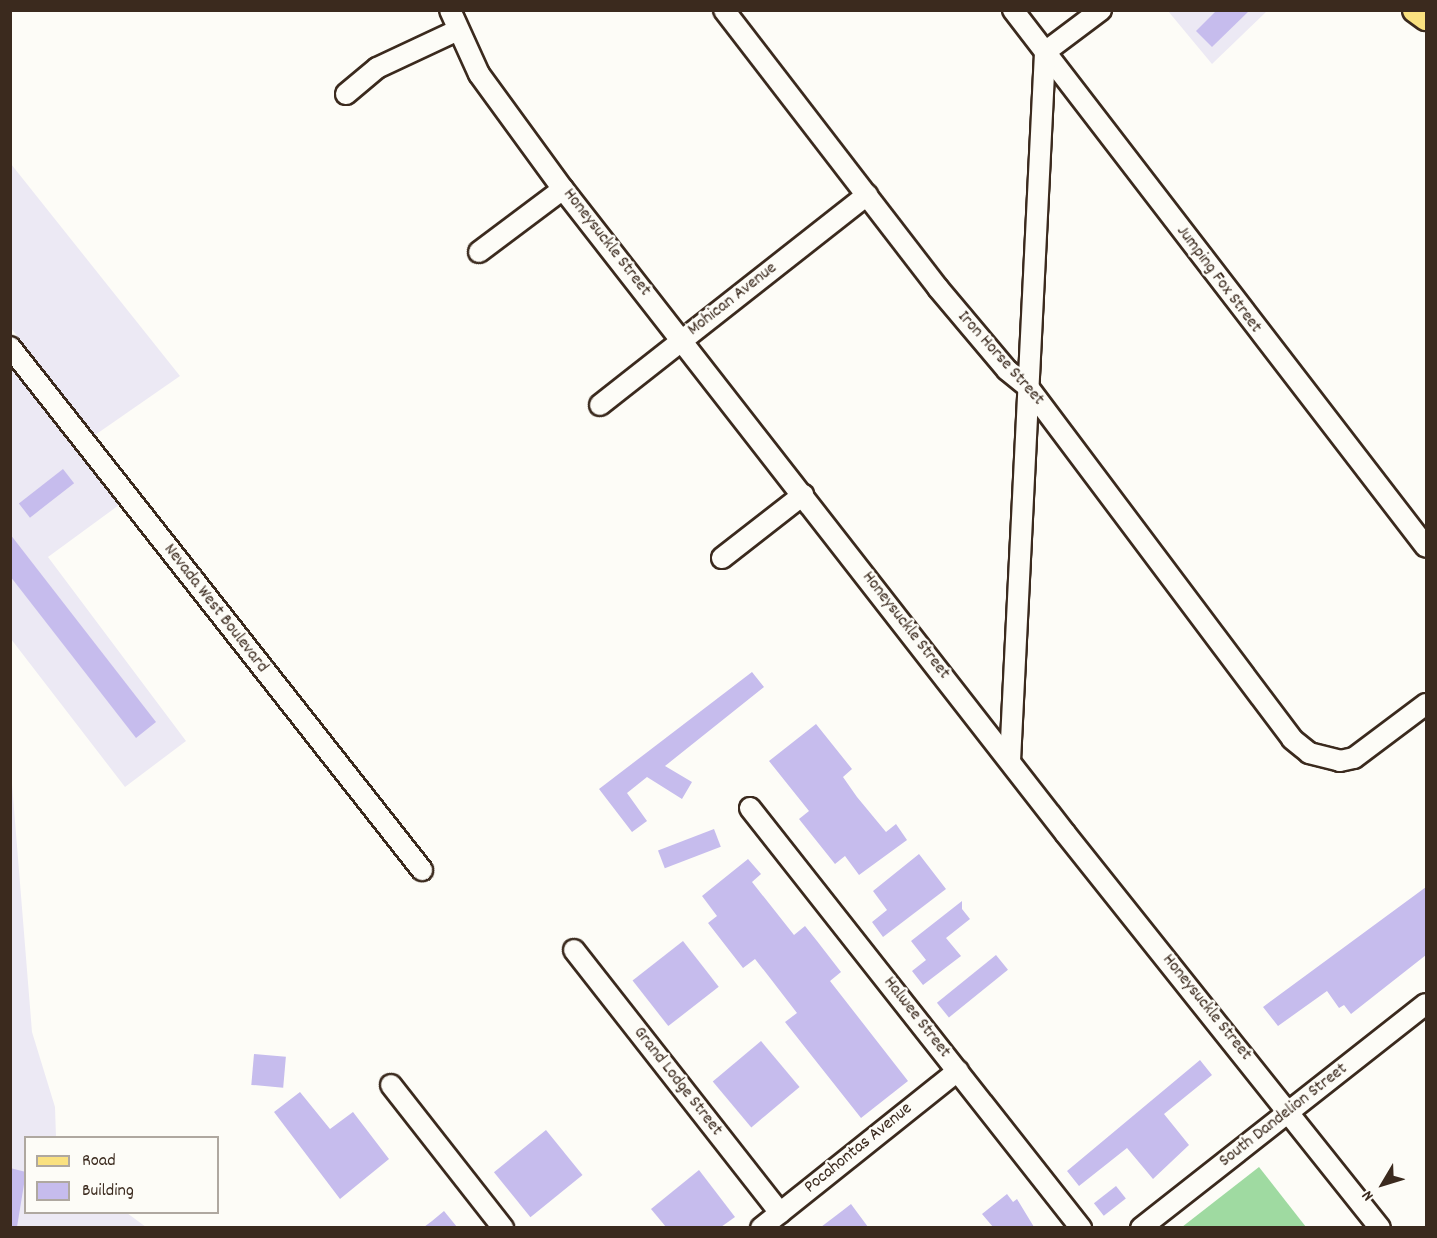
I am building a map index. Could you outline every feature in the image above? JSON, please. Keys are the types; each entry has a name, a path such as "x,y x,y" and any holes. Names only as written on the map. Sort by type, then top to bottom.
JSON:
{"main road":[{"path":"1415,10 1426,18"}],"street":[{"name":"Honeysuckle Street","path":"450,10 458,30 499,105 563,189 1010,761 1380,1227"},
{"name":"Iron Horse Street","path":"724,10 960,314 1007,370 1028,387 1292,739 1310,753 1340,761 1354,758 1426,704"},
{"name":"Jumping Fox Street","path":"1013,10 1426,547"},
{"path":"1010,761 1045,52 1101,10"},
{"path":"345,94 377,68 458,30"},
{"path":"479,252 563,189"},
{"name":"Mohican Avenue","path":"600,405 867,195"},
{"name":"Nevada West Boulevard","path":"10,347 422,870"},
{"path":"722,558 803,495"},
{"name":"Halwee Street","path":"750,808 1081,1227"},
{"name":"Grand Lodge Street","path":"574,950 780,1213"},
{"name":"South Dandelion Street","path":"1141,1227 1426,1004"},
{"name":"Pocahontas Avenue","path":"761,1227 958,1071"},
{"path":"391,1085 503,1227"}],"shaded area":[{"path":"1168,11 1267,11 1212,64"},
{"path":"11,164 180,376 95,435 11,328"},
{"path":"10,364 119,505 48,557 186,741 125,787 11,639"},
{"path":"10,759 32,1032 55,1107 56,1136 24,1136 24,1214 128,1214 146,1227 11,1227"}],"green space":[{"path":"1259,1167 1306,1227 1182,1227"}],"building":[{"path":"1217,10 1250,10 1212,47 1196,31"},
{"path":"63,469 74,483 30,518 19,503"},
{"path":"10,534 156,722 136,738 10,576"},
{"path":"752,672 764,687 665,766 692,782 682,799 647,777 627,793 647,821 632,832 599,789"},
{"path":"816,724 852,769 843,777 857,797 886,832 896,824 907,840 859,875 845,856 835,864 799,819 809,811 769,761"},
{"path":"714,829 721,847 665,868 658,851"},
{"path":"919,854 946,889 883,937 872,922 887,910 873,891"},
{"path":"748,859 761,874 752,882 794,935 805,926 817,941 841,972 830,981 908,1081 861,1118 785,1022 797,1013 770,978 755,959 743,968 708,923 717,916 702,896"},
{"path":"1426,887 1426,955 1351,1014 1344,1005 1339,1008 1327,991 1278,1026 1263,1007"},
{"path":"962,901 962,909 970,919 946,938 961,956 923,985 912,971 926,960 911,941"},
{"path":"683,941 719,987 668,1026 633,980"},
{"path":"996,955 1008,970 949,1018 937,1003"},
{"path":"761,1041 800,1087 751,1127 713,1081"},
{"path":"254,1054 286,1057 283,1088 251,1085"},
{"path":"1200,1060 1212,1075 1164,1114 1189,1145 1153,1179 1127,1148 1079,1186 1067,1171"},
{"path":"300,1092 330,1129 353,1112 389,1159 340,1199 274,1112"},
{"path":"546,1130 583,1175 530,1217 494,1172"},
{"path":"10,1168 24,1172 24,1184 17,1227 10,1227"},
{"path":"699,1170 735,1217 721,1227 666,1227 651,1209"},
{"path":"1116,1186 1126,1199 1104,1216 1094,1203"},
{"path":"1007,1194 1013,1202 1017,1199 1034,1227 993,1227 982,1214"},
{"path":"851,1204 868,1227 821,1227 842,1211"},
{"path":"444,1211 457,1227 424,1227 432,1221"}]}
